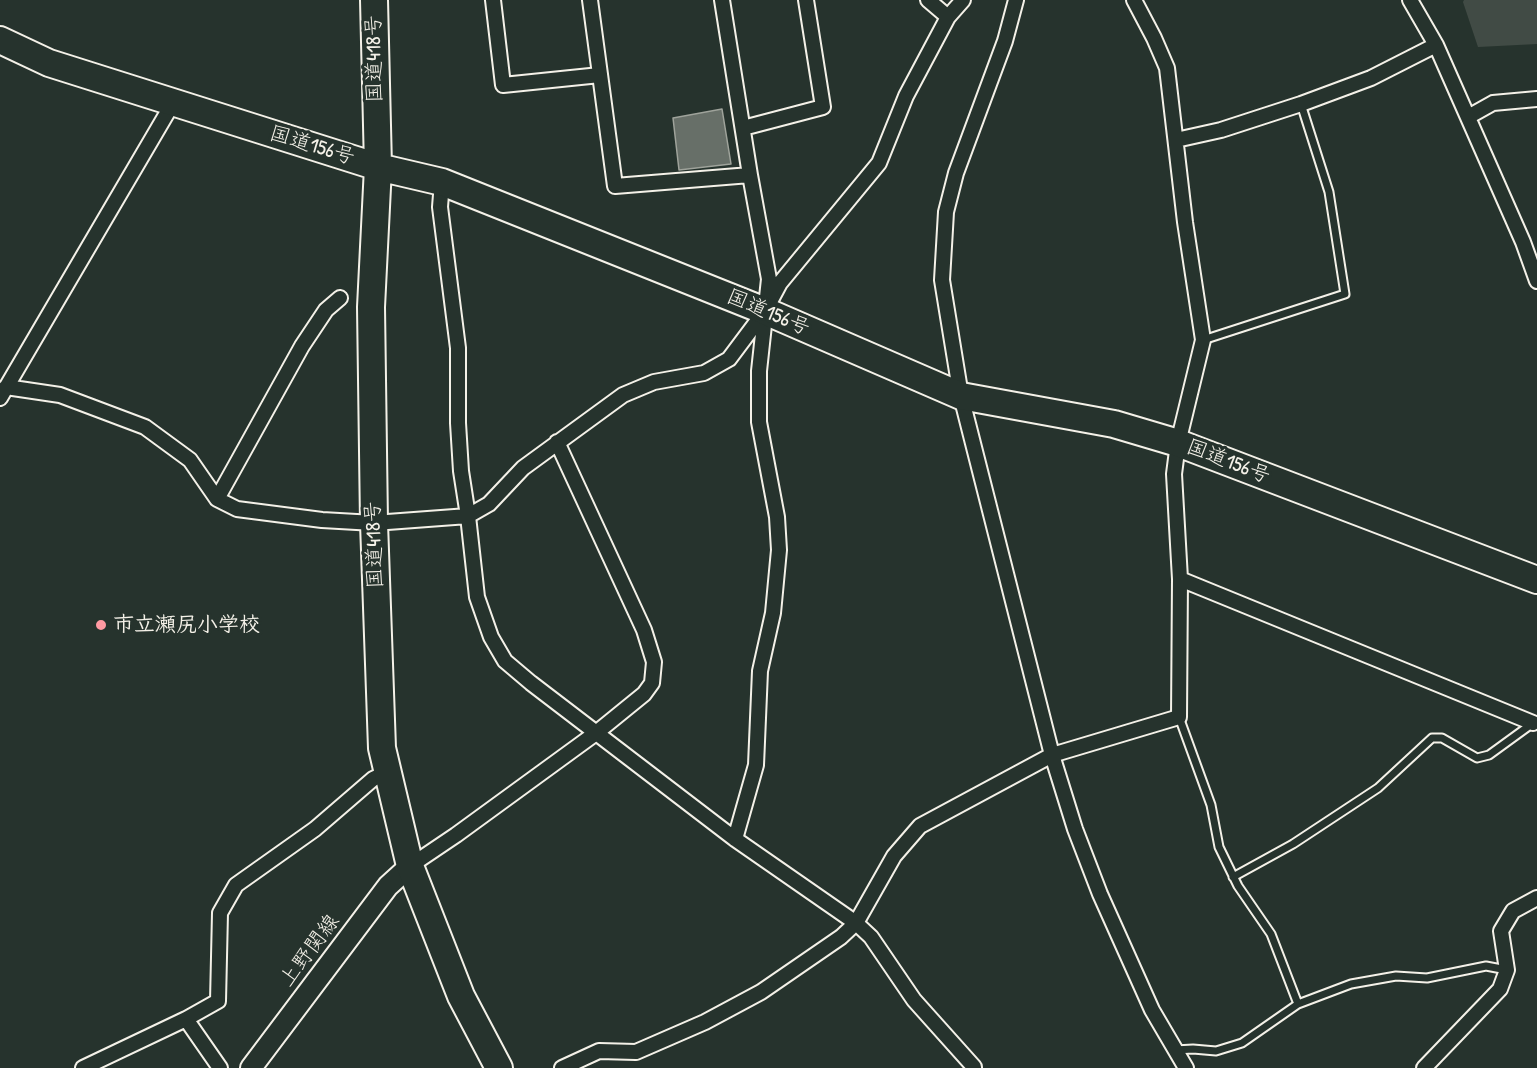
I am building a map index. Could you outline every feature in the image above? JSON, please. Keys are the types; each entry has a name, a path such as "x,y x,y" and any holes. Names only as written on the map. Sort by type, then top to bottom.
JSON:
{"highway":[{"name":"国道418号","path":"374,0 378,166 371,308 374,523 382,748 410,866 460,996 499,1068"},
{"name":"国道156号","path":"0,40 49,63 172,103 378,166 442,182 765,311 961,396 1114,424 1178,443 1537,580"}],"main road":[{"name":"上野関線","path":"251,1068 388,886 410,866"}],"street":[{"path":"493,0 503,85 600,75"},
{"path":"590,0 615,186 750,175"},
{"path":"722,0 769,279 759,371 759,422 777,517 778,550 772,613 760,670 756,765 735,839"},
{"path":"743,128 823,107 806,0"},
{"path":"928,0 948,17"},
{"path":"172,103 3,393 60,395 145,426 190,460 217,500 237,509 322,520 374,523 468,516 489,504 523,468 623,395 654,382 704,373 729,359 765,311 780,283 879,163 906,96 948,17 963,0"},
{"path":"1016,0 1005,41 957,173 946,212 942,280 961,396 1052,755 1075,828 1100,894 1152,1010 1186,1068"},
{"path":"562,1068 599,1051 636,1052 705,1022 761,992 841,938 856,923 894,856 920,826 1052,755 1179,717 1180,579 1174,474 1178,443 1203,340 1185,222 1167,68 1134,0"},
{"path":"1410,0 1436,45 1523,242 1537,281"},
{"path":"1176,140 1221,130 1301,104 1371,78 1436,45"},
{"path":"1468,117 1493,103 1537,99"},
{"path":"442,182 440,207 458,348 458,423 461,471 477,597 491,637 505,661 735,839 856,923 871,937 914,1000 974,1067"},
{"path":"1523,242 1537,237"},
{"path":"217,500 302,346 326,310 340,298"},
{"path":"410,866 456,836 596,733 644,694 652,683 654,662 644,630 557,442"},
{"path":"1180,579 1535,722"},
{"path":"83,1068 186,1019 218,1001 220,913 236,885 315,829 373,779 387,772"},
{"path":"1424,1068 1500,989 1507,970 1501,931 1513,911 1536,901"},
{"path":"186,1019 219,1068"}],"lane":[{"path":"1203,340 1345,294 1329,192 1301,104"},
{"path":"1179,717 1211,805 1219,847 1233,877 1271,934 1298,1004"},
{"path":"1233,877 1293,844 1378,788 1431,738 1442,738 1477,758 1489,755 1514,734 1535,722"},
{"path":"1175,1050 1216,1051 1242,1043 1298,1004 1351,984 1396,976 1427,978 1486,966 1507,970"}],"shaded area":[{"path":"1464,0 1537,0 1537,44 1478,47"},
{"path":"722,109 731,164 679,170 673,118"}],"place":[{"name":"市立瀬尻小学校","path":"101,625"}]}
